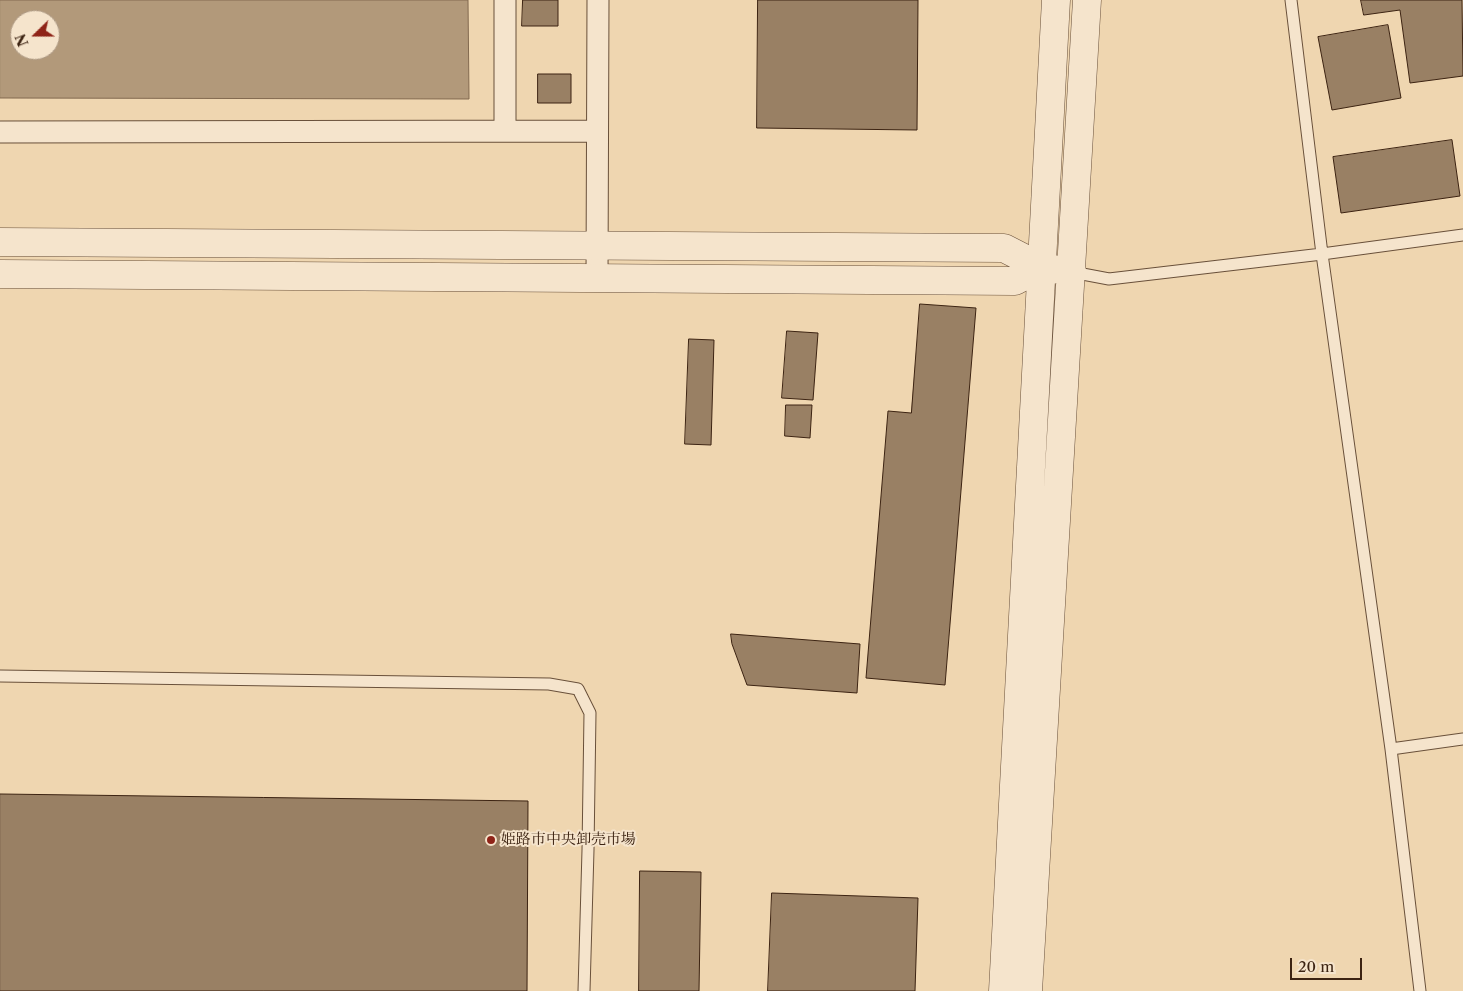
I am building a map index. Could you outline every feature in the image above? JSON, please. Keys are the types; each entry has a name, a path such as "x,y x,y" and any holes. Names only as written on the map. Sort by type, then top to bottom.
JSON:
{"street":[{"path":"505,0 505,132"},
{"path":"597,278 598,0"},
{"path":"1004,991 1056,0"},
{"path":"1028,991 1087,0"},
{"path":"0,132 597,131"},
{"path":"0,242 1004,248 1041,267 1072,272"},
{"path":"0,274 1015,281 1041,267"}],"lane":[{"path":"1291,0 1322,254 1391,749 1420,991"},
{"path":"1072,272 1109,280 1463,235"},
{"path":"0,676 550,684 578,689 590,713 584,991"},
{"path":"1391,749 1463,739"}],"shaded area":[{"path":"0,0 468,0 469,99 0,98"}],"building":[{"path":"523,0 558,0 558,26 522,26"},
{"path":"758,0 918,0 917,130 757,128"},
{"path":"1361,0 1462,0 1463,76 1410,83 1400,10 1364,15"},
{"path":"1388,25 1401,98 1332,110 1318,37"},
{"path":"538,74 571,74 571,103 538,103"},
{"path":"1452,140 1460,196 1341,213 1333,157"},
{"path":"920,304 976,308 945,685 866,678 888,411 911,413"},
{"path":"787,331 818,333 813,400 782,398"},
{"path":"689,339 714,340 711,445 685,444"},
{"path":"786,405 812,405 810,438 785,436"},
{"path":"731,634 860,644 857,693 747,685 732,644"},
{"path":"0,794 528,801 527,991 0,991"},
{"path":"640,871 701,872 699,991 639,991"},
{"path":"772,893 918,898 915,991 768,991"}],"place":[{"name":"姫路市中央卸売市場","path":"491,840"}]}
